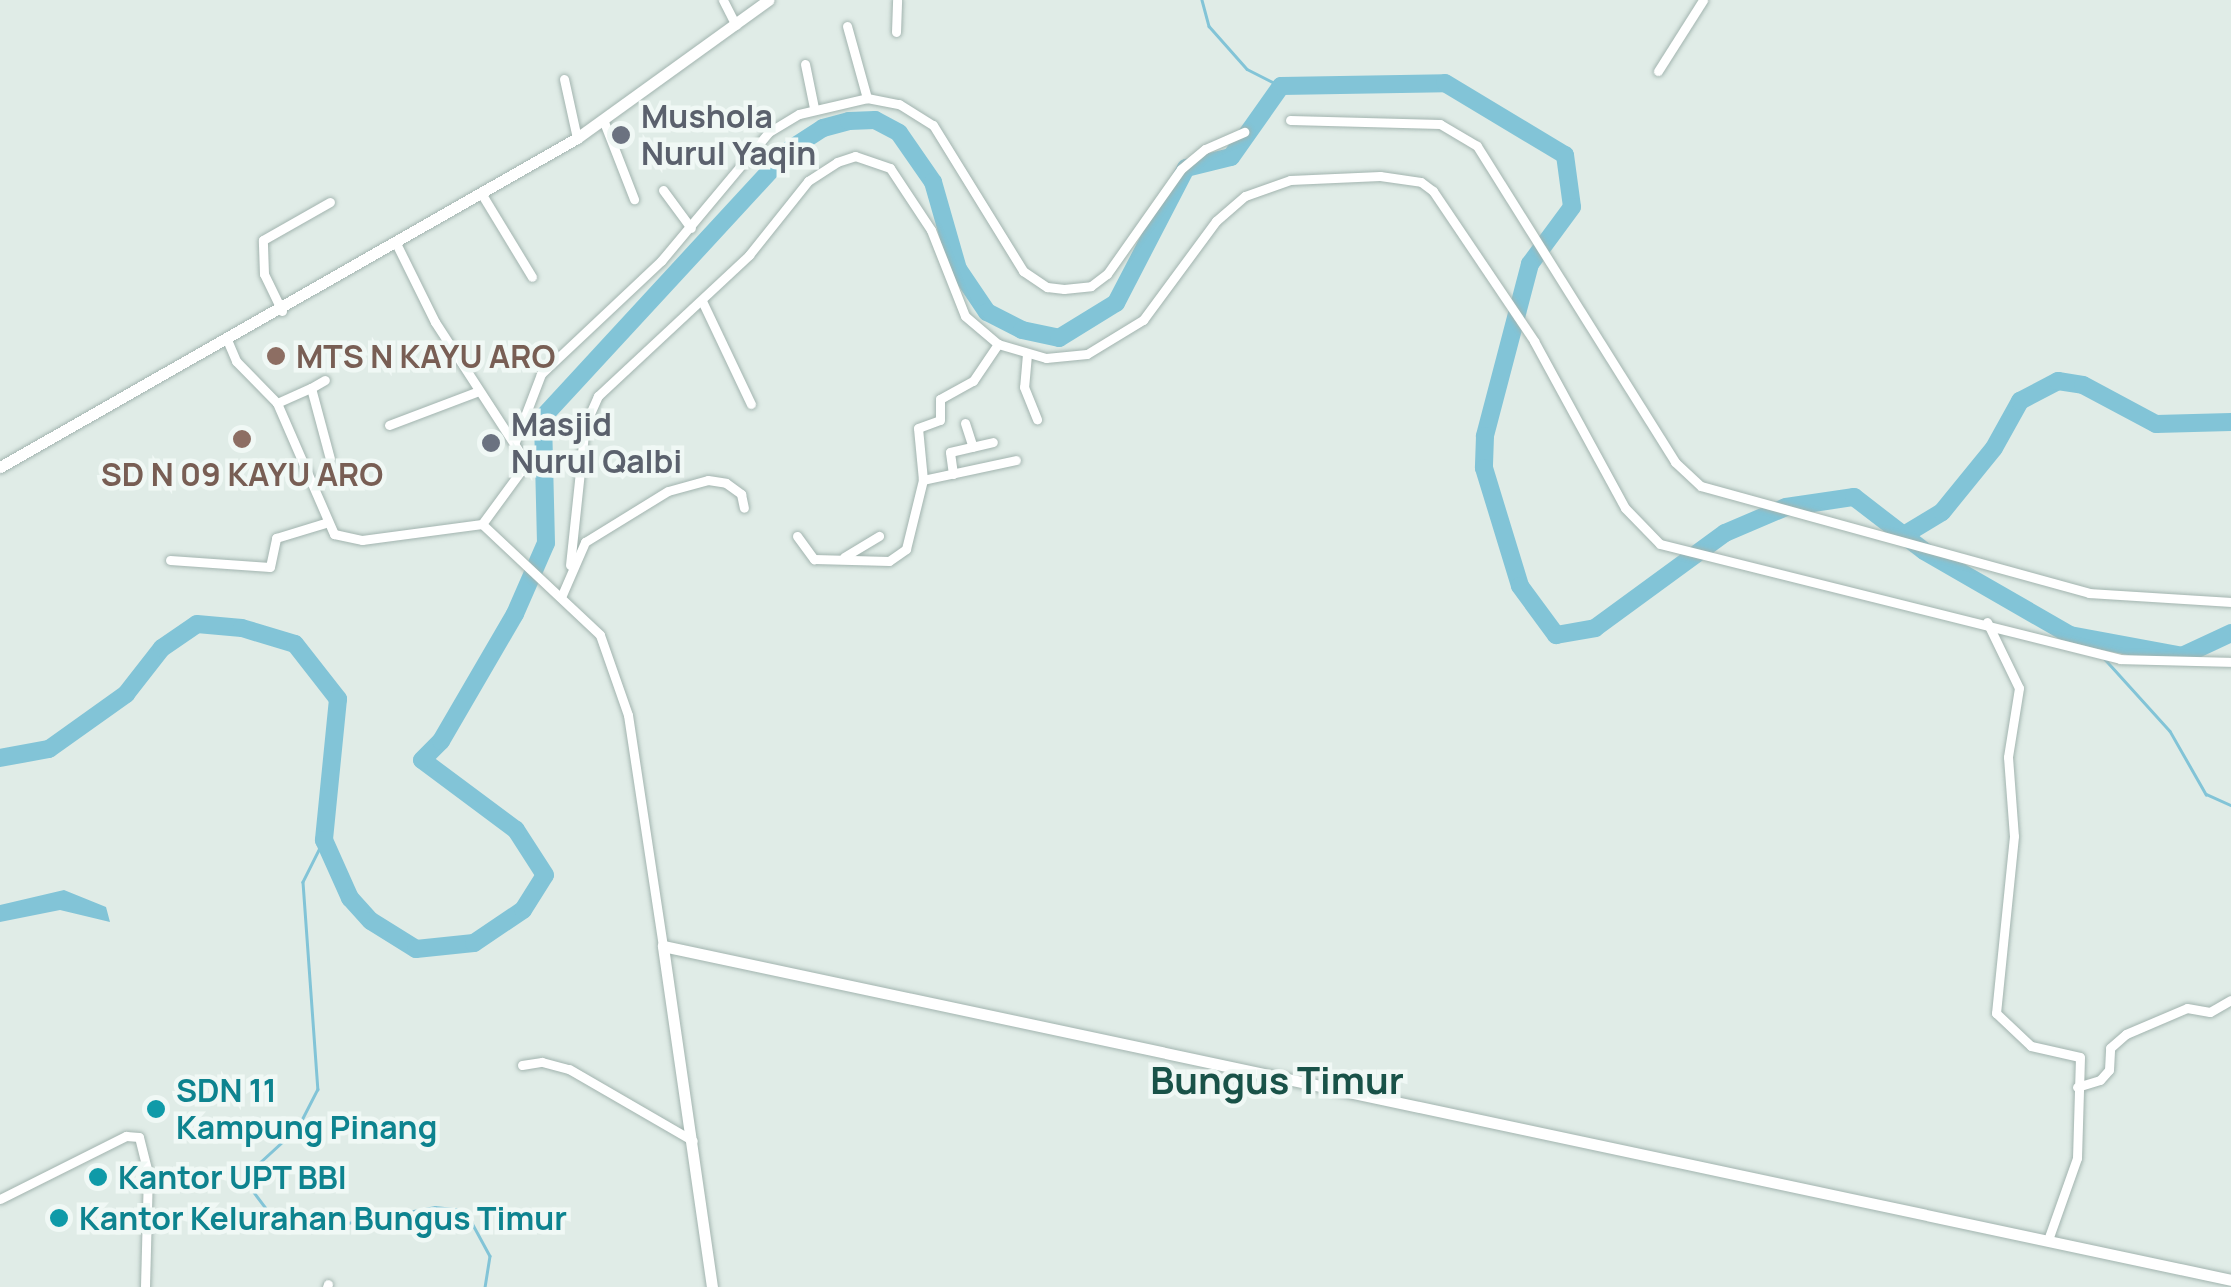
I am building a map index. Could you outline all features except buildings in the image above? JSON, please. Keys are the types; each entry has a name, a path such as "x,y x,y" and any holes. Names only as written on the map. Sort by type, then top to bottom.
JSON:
{"street":[{"path":"723,0 736,25"},
{"path":"0,467 398,245 604,122 768,0"},
{"path":"896,32 897,0"},
{"path":"1658,71 1703,0"},
{"path":"847,26 866,96"},
{"path":"805,64 814,107"},
{"path":"564,79 577,138"},
{"path":"514,442 541,374 691,228 770,132 814,107 866,96 898,104 932,126 1024,271 1047,287 1076,289 1107,274 1194,156 1244,132"},
{"path":"1290,120 1453,128 1486,156 1554,260 1675,462 1702,486 1760,506 1931,548 2089,593 2231,602"},
{"path":"604,122 634,199"},
{"path":"570,565 589,411 617,376 702,301 760,242 808,181 837,162 856,156 890,168 930,230 966,316 998,344 1026,356 1087,354 1144,320 1216,222 1245,196 1290,180 1370,176 1408,179 1433,191 1534,342 1625,508 1650,538 1682,554 1986,622 2120,660 2231,662"},
{"path":"663,190 691,228"},
{"path":"481,193 532,277"},
{"path":"282,311 264,274 263,240 330,202"},
{"path":"228,342 236,360 277,404 325,523 349,540 482,524 520,472 514,442 435,322 398,245"},
{"path":"702,301 751,404"},
{"path":"796,536 814,559 844,556 876,562 902,554 923,480 918,428 940,420 940,399 972,380 998,344"},
{"path":"1026,356 1024,371 1037,420"},
{"path":"277,404 325,380"},
{"path":"311,388 330,458"},
{"path":"389,425 479,391"},
{"path":"964,423 973,447"},
{"path":"953,474 949,454 992,442"},
{"path":"923,480 1016,460"},
{"path":"558,592 584,542 615,519 692,482 726,483 742,494 744,508"},
{"path":"170,560 270,567 276,538 325,523"},
{"path":"482,524 600,635 628,715 712,1287"},
{"path":"844,556 879,536"},
{"path":"1986,622 2018,688 2007,764 2014,836 1996,1013 2031,1046 2080,1057 2078,1158 2048,1240"},
{"path":"663,946 2231,1280"},
{"path":"2077,1087 2109,1070 2110,1048 2126,1034 2187,1008 2212,1012 2231,1000"},
{"path":"522,1065 542,1062 568,1070 693,1141"},
{"path":"0,1199 134,1135 143,1142 148,1172 145,1287"}],"water":[{"path":"64,890 106,907 110,922 60,910 0,922 0,905"}],"waterway":[{"path":"1202,0 1209,26 1247,69 1281,86"},
{"path":"0,758 49,749 126,694 162,648 197,624 242,628 295,644 338,699 324,840 350,898 371,921 416,949 474,943 523,910 545,875 516,830 422,760 441,741 515,614 546,543 543,417 789,150 823,128 849,121 875,120 899,133 933,182 958,269 987,312 1022,330 1059,338 1116,303 1186,168 1231,157 1281,86 1445,83 1565,155 1572,207 1530,264 1485,436 1484,468 1520,586 1556,635 1595,628 1725,533 1786,507 1854,497 1924,551 2070,635 2182,656 2231,633"},
{"path":"1904,535 1942,512 1994,448 2020,401 2058,381 2083,385 2156,424 2231,422"},
{"path":"2085,638 2095,649"},
{"path":"2104,658 2170,731 2206,794 2231,805"},
{"path":"324,840 303,882 318,1089 298,1128 261,1162 253,1191 273,1218 304,1231 435,1207 465,1210 490,1256 485,1287"}],"place":[{"name":"Mushola Nurul Yaqin","path":"621,135"},
{"name":"MTS N KAYU ARO","path":"276,356"},
{"name":"SD N 09 KAYU ARO","path":"242,439"},
{"name":"Masjid Nurul Qalbi","path":"491,443"},
{"name":"SDN 11 Kampung Pinang","path":"156,1109"},
{"name":"Kantor UPT BBI","path":"98,1177"},
{"name":"Kantor Kelurahan Bungus Timur","path":"59,1218"}],"district":[{"name":"Bungus Timur","path":"1277,1080"}]}
